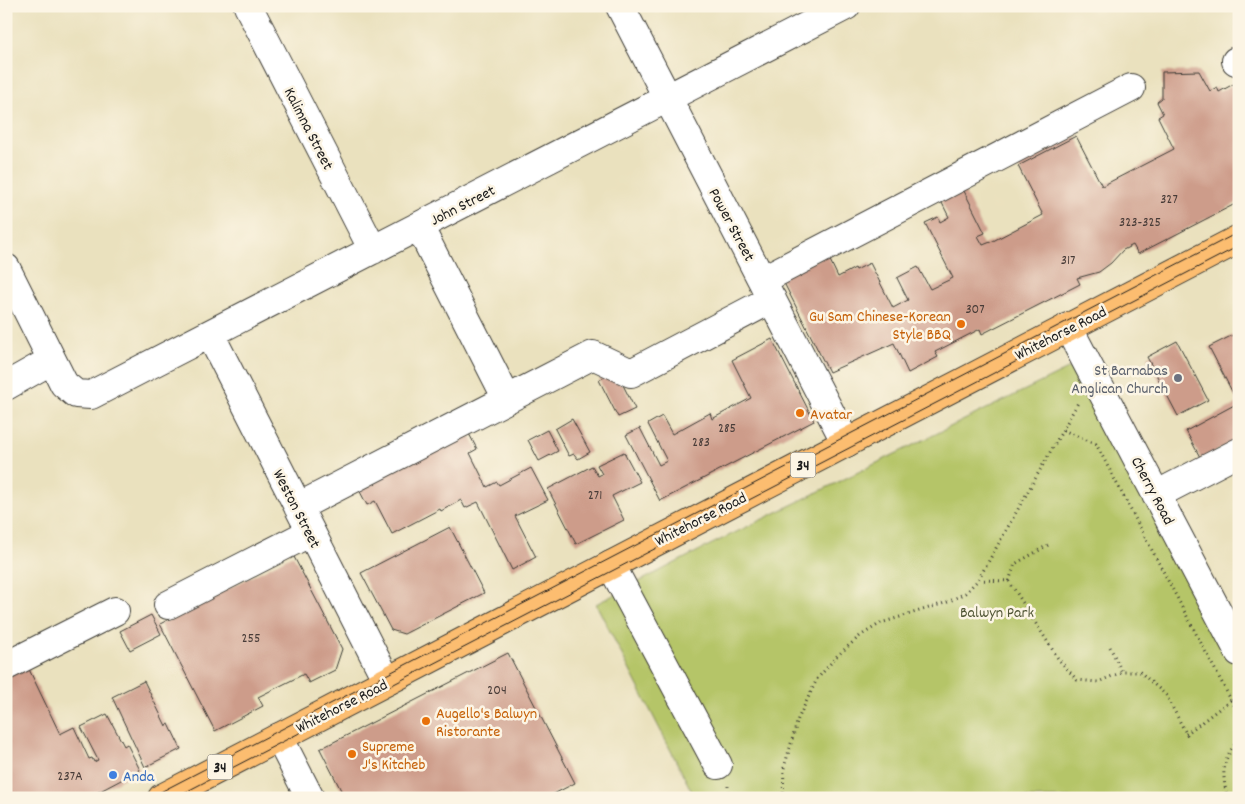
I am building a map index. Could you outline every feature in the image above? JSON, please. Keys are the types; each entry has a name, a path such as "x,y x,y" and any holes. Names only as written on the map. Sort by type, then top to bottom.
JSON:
{"main road":[{"name":"Whitehorse Road","path":"162,798 1239,239"}],"street":[{"name":"Kalimna Street","path":"248,6 372,250"},
{"name":"Power Street","path":"620,6 846,443"},
{"name":"John Street","path":"52,360 64,384 76,394 86,396 98,392 846,6"},
{"path":"298,507 594,355 631,373 767,290 1131,88"},
{"path":"420,226 507,399"},
{"path":"6,268 52,360 6,386"},
{"name":"Cherry Road","path":"1068,327 1239,652"},
{"name":"Weston Street","path":"210,334 387,681"},
{"path":"1156,495 1239,452"},
{"path":"168,605 311,532"},
{"path":"610,565 718,765"},
{"path":"6,666 115,611"},
{"path":"279,737 310,798"}],"path":[{"path":"783,798 784,768 798,720 817,679 860,636 881,623 948,602 965,592 978,580 1093,373"},
{"path":"1063,430 1096,444 1239,715"},
{"path":"1009,581 1015,564 1050,544"},
{"path":"978,580 1009,581"},
{"path":"1009,581 1058,660 1077,680 1098,682 1122,672 1140,672 1166,695 1189,739"},
{"path":"1110,647 1122,672"},
{"path":"1186,734 1231,700"},
{"path":"1228,798 1223,776 1227,753 1239,739"}],"green space":[{"name":"Balwyn Park","path":"1078,364 1239,674 1239,798 695,798 596,604 708,546"}],"building":[{"path":"1199,71 1210,91 1217,87 1219,92 1239,81 1239,202 1138,254 1133,245 1123,250 1099,272 1077,278 1080,284 982,334 980,329 935,352 938,357 908,373 894,343 829,372 781,277 827,254 838,277 870,263 893,308 908,300 897,278 918,267 930,289 953,278 925,223 938,217 940,222 949,217 940,199 960,183 985,233 978,236 983,245 993,241 1043,215 1018,166 1076,136 1102,186 1174,149 1158,117 1163,114 1157,102 1162,98 1162,72"},
{"path":"1239,332 1239,440 1201,459 1186,431 1238,403 1209,347"},
{"path":"772,339 814,421 660,501 626,435 640,428 659,465 667,461 648,424 662,416 672,434 710,413 712,419 751,398 732,360"},
{"name":"St Barnabas Anglican Church","path":"1177,341 1208,400 1178,416 1147,357"},
{"path":"616,371 635,409 618,417 599,380"},
{"path":"572,419 590,452 578,459 574,454 569,456 555,429"},
{"path":"466,428 477,449 470,453 487,487 497,482 499,485 531,468 548,500 515,516 536,557 512,570 478,502 465,508 461,500 392,534 375,501 367,505 356,484"},
{"path":"547,430 558,451 539,461 528,440"},
{"path":"624,452 640,482 612,496 624,520 576,544 548,489 592,466 598,476 602,474 597,465"},
{"path":"450,527 484,593 404,634 391,630 361,573"},
{"path":"293,555 342,649 335,670 309,683 304,674 258,697 263,706 215,731 160,624"},
{"path":"151,615 161,634 130,650 120,631"},
{"path":"508,653 575,783 546,798 345,798 320,749"},
{"path":"26,663 60,734 74,727 89,759 92,758 94,762 98,760 81,727 107,714 124,746 127,744 140,770 87,798 6,798 6,720 8,720 6,717 6,673"},
{"path":"144,681 166,726 169,724 181,749 145,767 112,697"}],"tram line":[{"path":"149,798 1239,232"},
{"path":"174,798 1239,246"}],"place":[{"name":"Gu Sam Chinese-Korean Style BBQ","path":"961,324"},
{"name":"St Barnabas Anglican Church","path":"1178,378"},
{"name":"Avatar","path":"800,413"},
{"name":"Augello's Balwyn Ristorante","path":"426,721"},
{"name":"Supreme J's Kitcheb","path":"352,754"},
{"name":"Anda","path":"113,775"}]}
